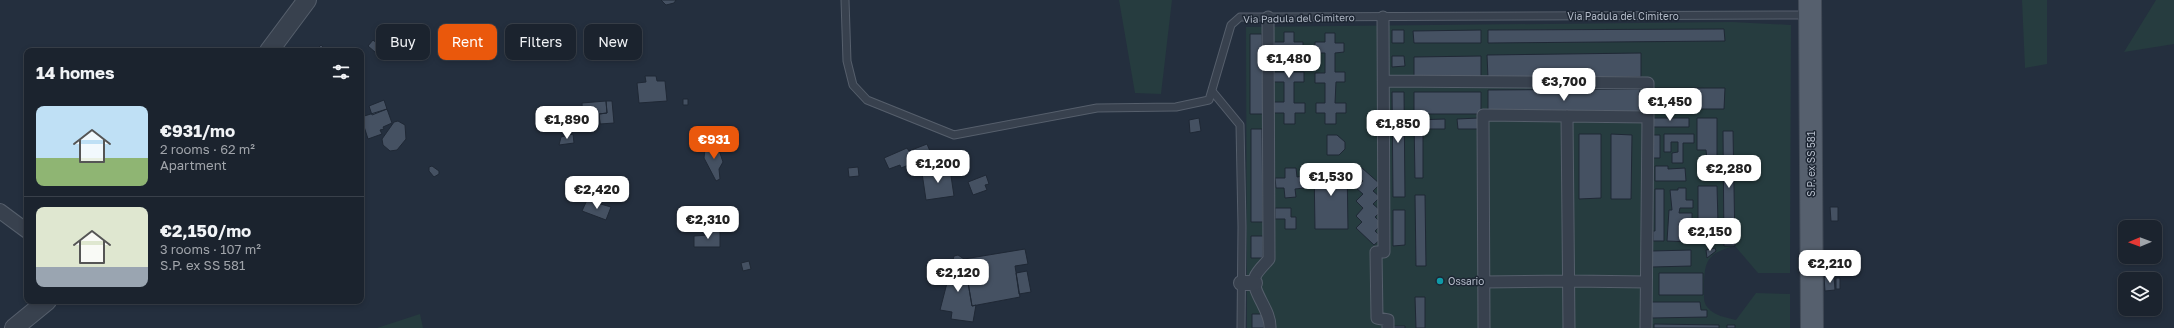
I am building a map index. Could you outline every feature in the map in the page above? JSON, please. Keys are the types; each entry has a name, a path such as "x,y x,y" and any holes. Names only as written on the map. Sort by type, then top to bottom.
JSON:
{"main road":[{"name":"S.P. ex SS 581","path":"1810,7 1812,328"}],"street":[{"path":"271,48 308,0"},
{"path":"1268,17 1269,259 1255,277 1255,283 1256,291 1271,318 1270,328"},
{"path":"1383,17 1384,252 1376,252 1376,259 1378,318 1388,320 1388,328"},
{"path":"1384,81 1648,83 1646,328"},
{"path":"1484,328 1483,115 1648,118"},
{"path":"1567,116 1571,281 1569,328"},
{"path":"0,211 24,229"},
{"path":"1484,282 1646,282"},
{"path":"1241,283 1255,283"},
{"path":"14,328 43,304"}],"lane":[{"path":"845,0 847,61 853,84 867,100 954,135 1097,108 1176,107 1209,100 1212,91"},
{"name":"Via Padula del Cimitero","path":"1212,91 1231,25 1240,17 1383,17 1810,7"},
{"path":"1212,91 1240,125 1242,328"}],"green space":[{"path":"1119,0 1172,0 1161,94 1135,93"},
{"path":"2022,0 2047,0 2047,64 2025,68"},
{"path":"2156,0 2174,0 2174,44 2124,52"},
{"path":"1732,22 1791,25 1790,273 1758,273 1735,246 1718,252 1709,260 1705,272 1704,297 1706,306 1714,313 1736,320 1756,293 1790,294 1790,328 1247,328 1246,27"},
{"path":"420,314 423,328 377,328"}],"building":[{"path":"661,0 676,0 674,3 666,5"},
{"path":"1724,29 1725,41 1488,43 1488,30"},
{"path":"1392,30 1404,30 1404,43 1392,43"},
{"path":"1481,30 1481,43 1414,43 1413,31"},
{"path":"1284,32 1294,32 1294,42 1303,42 1303,52 1294,52 1294,72 1304,72 1304,82 1294,82 1294,103 1305,103 1305,113 1295,113 1295,124 1284,124 1284,113 1274,113 1274,102 1284,102 1284,82 1274,82 1274,72 1284,72 1284,52 1274,52 1274,42 1284,42"},
{"path":"1325,33 1335,33 1335,43 1344,43 1344,52 1335,53 1335,72 1345,72 1345,82 1336,82 1335,103 1346,103 1346,113 1336,113 1336,124 1325,124 1325,113 1316,113 1316,103 1325,103 1325,83 1315,83 1315,73 1325,73 1325,53 1315,53 1315,42 1325,42"},
{"path":"1250,34 1262,34 1263,114 1250,114"},
{"path":"373,40 376,43 376,51 375,52 368,46"},
{"path":"1641,53 1641,77 1488,78 1487,55"},
{"path":"1392,56 1404,56 1405,66 1392,67"},
{"path":"1481,56 1481,79 1414,79 1414,57"},
{"path":"645,76 656,76 657,81 665,81 667,101 639,103 637,83 646,82"},
{"path":"1655,88 1725,88 1724,109 1655,109"},
{"path":"1640,89 1640,113 1488,114 1488,90"},
{"path":"1392,92 1404,92 1405,197 1393,197"},
{"path":"1414,92 1481,92 1481,114 1414,114"},
{"path":"683,99 688,99 688,105 683,105"},
{"path":"384,100 387,109 372,115 369,106"},
{"path":"606,101 612,101 614,123 600,124 599,114 607,113"},
{"path":"606,101 607,113 599,114 600,124 583,126 582,103"},
{"path":"387,109 392,123 380,130 382,134 368,139 364,126 364,116"},
{"path":"1199,118 1201,131 1190,133 1189,120"},
{"path":"1479,118 1479,129 1458,129 1457,119"},
{"path":"1651,118 1689,118 1689,127 1651,127"},
{"path":"1697,118 1717,118 1717,177 1709,178 1706,150 1697,150"},
{"path":"1445,119 1445,129 1423,129 1423,178 1415,178 1414,120"},
{"path":"398,121 405,125 406,139 397,150 390,151 383,145 382,139 394,122"},
{"path":"1251,129 1262,129 1263,222 1251,222"},
{"path":"1723,131 1733,131 1735,246 1724,246"},
{"path":"573,134 574,143 559,145 561,137"},
{"path":"1579,134 1601,134 1601,198 1579,199"},
{"path":"1611,134 1632,135 1631,199 1611,199"},
{"path":"1664,134 1694,134 1694,143 1683,143 1683,163 1672,163 1672,153 1678,152 1678,142 1671,142 1671,152 1664,152"},
{"path":"1327,135 1337,135 1345,142 1345,149 1339,155 1327,155"},
{"path":"1652,135 1660,135 1660,158 1652,158"},
{"path":"712,144 716,145 723,162 719,169 720,179 716,181 704,158 705,149"},
{"path":"927,144 932,156 901,168 900,165 889,169 884,158 907,148 909,151"},
{"path":"1314,165 1347,165 1348,229 1315,229"},
{"path":"432,166 439,171 439,174 434,177 429,171 429,167"},
{"path":"1655,166 1668,166 1668,169 1685,168 1686,181 1655,181"},
{"path":"858,167 859,176 849,177 848,168"},
{"path":"1285,168 1296,168 1297,177 1304,176 1305,188 1295,189 1296,197 1285,198 1284,188 1276,188 1275,178 1285,178"},
{"path":"1362,168 1380,184 1373,191 1380,197 1373,204 1381,211 1375,217 1382,224 1375,231 1382,238 1374,245 1356,228 1362,222 1356,216 1363,208 1356,201 1363,194 1356,188 1363,181 1356,175"},
{"path":"950,169 954,196 926,200 922,173"},
{"path":"986,175 989,184 985,185 987,190 973,195 968,182"},
{"path":"1698,186 1717,186 1718,223 1698,223"},
{"path":"1678,188 1686,188 1686,200 1693,200 1693,208 1680,208 1679,213 1692,213 1692,242 1667,241 1669,210 1672,210 1670,190 1678,190"},
{"path":"1655,189 1664,189 1664,241 1653,241 1653,231 1655,231"},
{"path":"1415,195 1425,195 1426,266 1416,266"},
{"path":"587,200 611,207 606,220 582,211"},
{"path":"1830,207 1838,207 1838,221 1831,221"},
{"path":"1275,208 1291,208 1291,217 1296,217 1296,229 1285,229 1285,219 1275,219"},
{"path":"1393,210 1405,210 1405,245 1393,246"},
{"path":"709,231 720,231 720,247 694,247 694,236 709,235"},
{"path":"1718,231 1718,242 1698,243 1698,232"},
{"path":"1251,236 1263,236 1263,258 1251,258"},
{"path":"1715,248 1716,251 1707,258 1706,250"},
{"path":"1025,249 1028,264 1015,266 1020,297 972,306 964,259"},
{"path":"1691,250 1691,266 1652,267 1652,251"},
{"path":"958,255 964,259 972,306 976,305 973,322 951,319 952,312 940,310 954,256"},
{"path":"1825,257 1834,257 1835,273 1825,273"},
{"path":"1836,260 1840,260 1840,270 1836,270"},
{"path":"749,261 751,269 743,271 741,263"},
{"path":"1027,271 1031,292 1019,294 1016,273"},
{"path":"1659,273 1703,273 1703,295 1659,295"},
{"path":"1834,276 1835,290 1825,291 1824,277"},
{"path":"1836,278 1840,278 1840,289 1836,289"},
{"path":"1415,297 1425,297 1425,328 1416,328"},
{"path":"1651,302 1700,302 1701,310 1707,310 1707,317 1652,318"},
{"path":"1252,314 1264,314 1264,328 1252,328"},
{"path":"1654,324 1719,325 1719,328 1654,328"},
{"path":"1727,325 1735,325 1735,328 1727,328"},
{"path":"1393,326 1405,326 1405,328 1393,328"}],"place":[{"name":"Ossario","path":"1440,281"}]}
